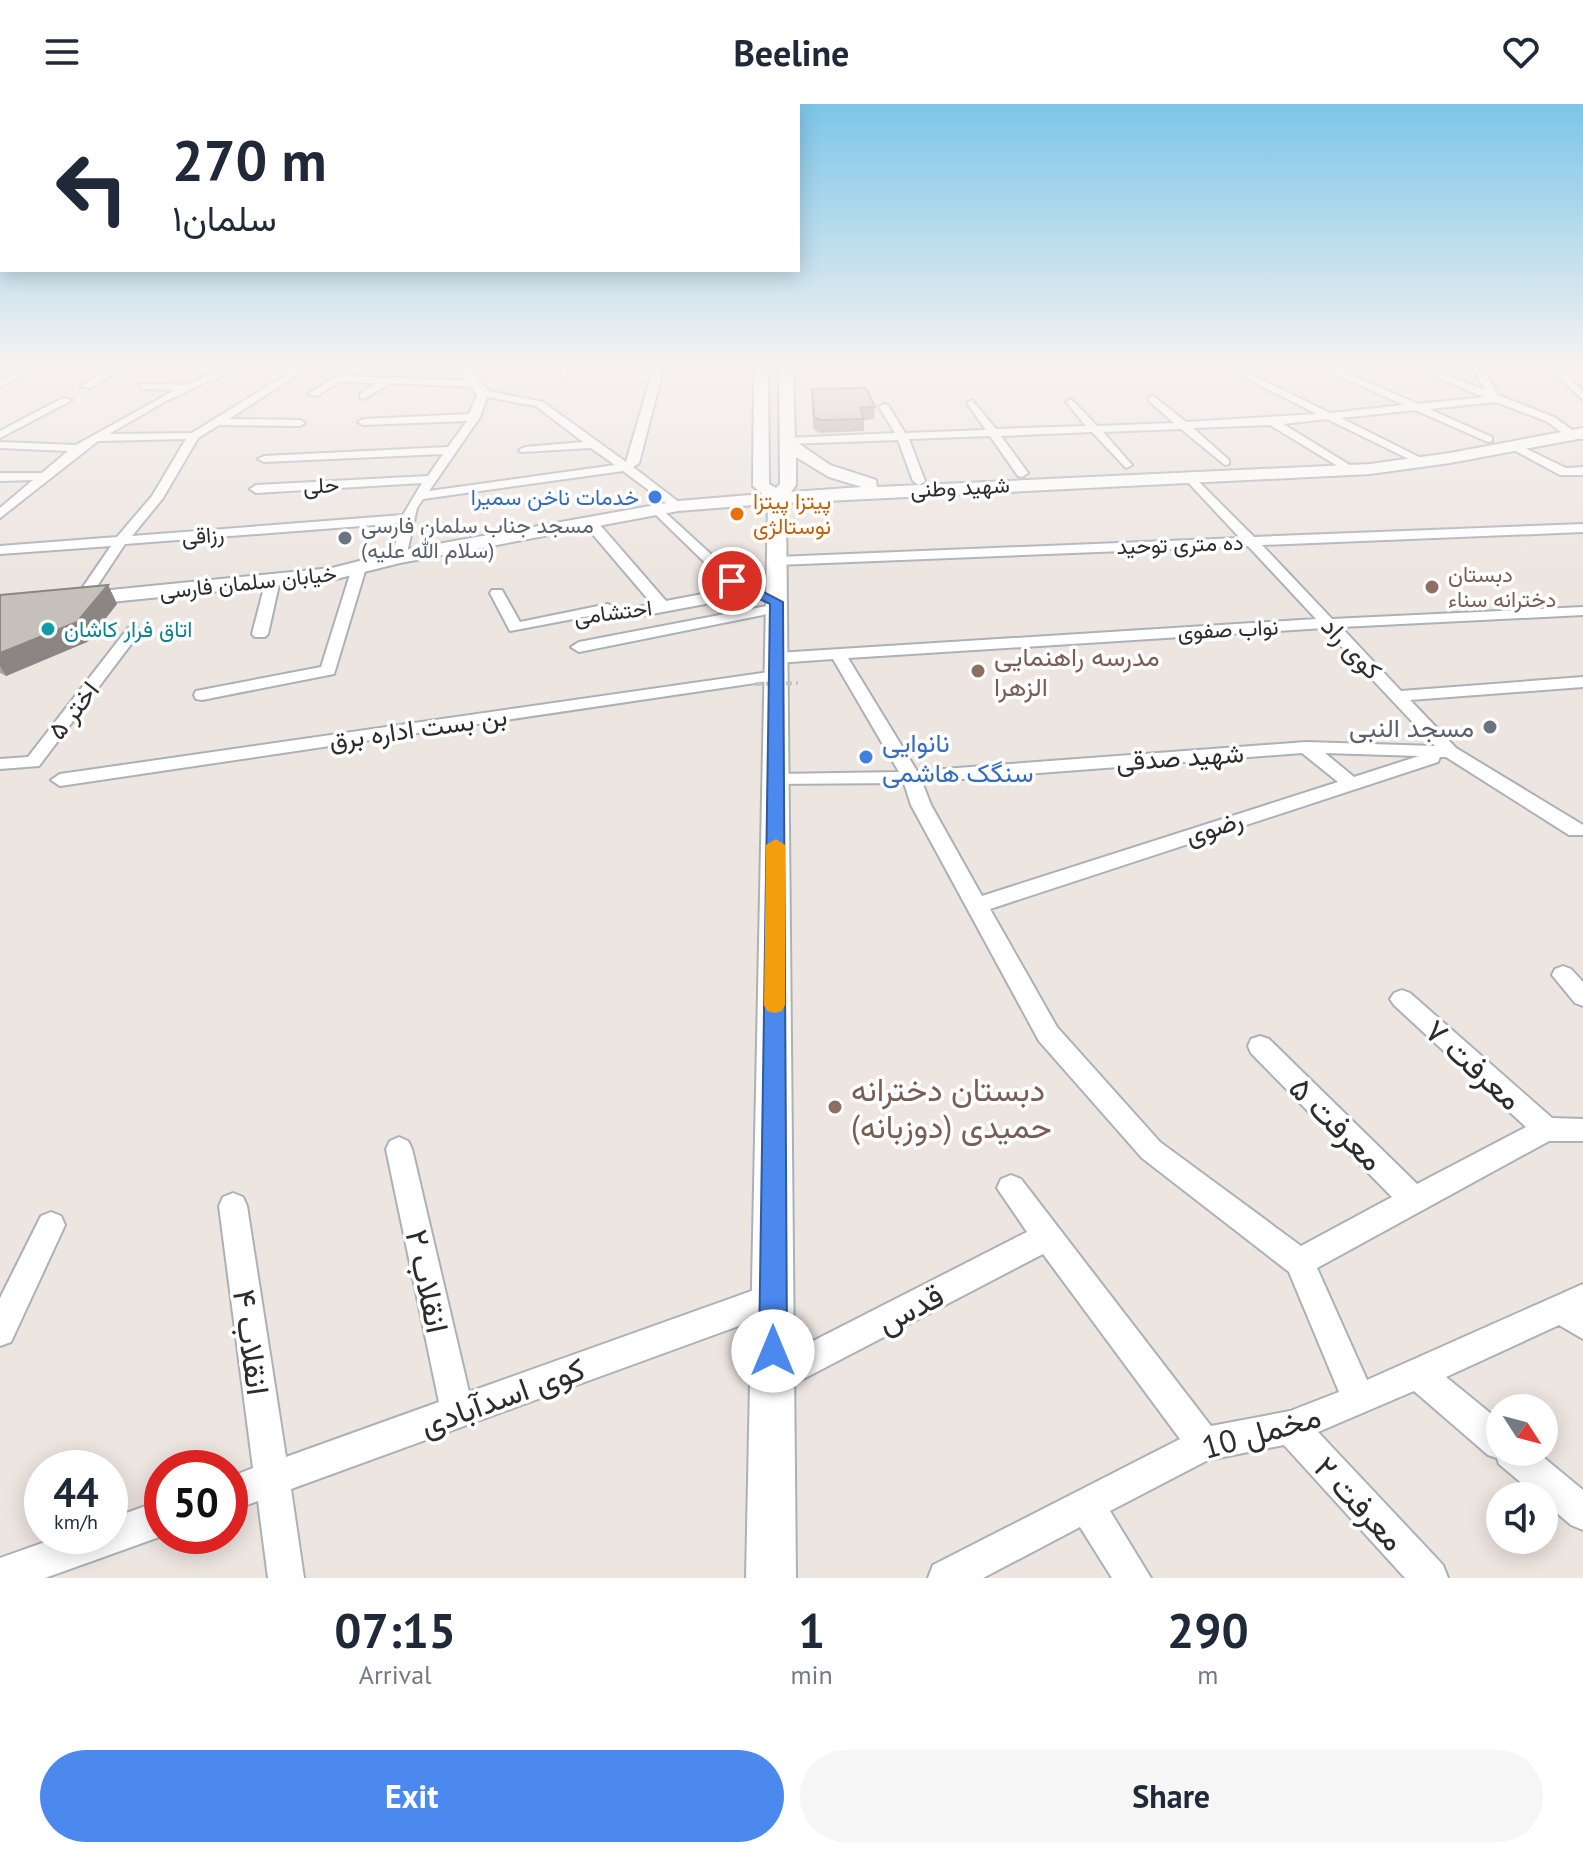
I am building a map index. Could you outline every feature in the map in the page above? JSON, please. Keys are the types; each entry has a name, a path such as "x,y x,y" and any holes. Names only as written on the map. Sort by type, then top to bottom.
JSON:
{"main road":[{"path":"760,435 761,486 777,497"},
{"path":"777,548 777,497 788,485 786,435"},
{"name":"شهید وطنی","path":"777,497 1349,469 1421,462 1575,435"},
{"path":"786,441 806,460 829,472 853,481 902,490"},
{"path":"710,503 747,491 749,471 760,463"},
{"path":"771,1578 777,675 768,600 784,523 801,508 849,493"},
{"name":"خیابان سلمان فارسی","path":"0,607 273,580 359,568 399,557 657,509 777,497"}],"street":[{"path":"0,514 78,448 100,435"},
{"path":"399,557 406,519 464,435"},
{"path":"581,435 678,506"},
{"path":"516,467 625,467 635,461 642,435"},
{"path":"901,435 919,481"},
{"path":"786,441 977,435"},
{"path":"996,435 1022,473"},
{"path":"1100,435 1126,465"},
{"path":"1191,435 1225,462"},
{"path":"1293,435 1349,469"},
{"path":"1368,435 1421,462"},
{"path":"1478,435 1488,439"},
{"path":"94,438 194,436"},
{"path":"81,600 121,541 157,498 194,436"},
{"path":"516,467 533,436"},
{"path":"421,496 464,495 516,467 593,444"},
{"path":"0,445 78,448"},
{"path":"1516,447 1564,472 1583,471"},
{"path":"264,459 454,450"},
{"path":"0,477 46,476"},
{"name":"کوی راد","path":"1189,476 1450,752 1576,830"},
{"name":"حلی","path":"256,489 434,479"},
{"path":"657,509 732,581 768,600"},
{"name":"رزاقی","path":"0,550 406,519"},
{"path":"589,521 662,606"},
{"name":"ده متری توحید","path":"777,548 1251,541 1583,528"},
{"path":"202,695 328,671 359,568"},
{"path":"260,634 273,580"},
{"name":"احتشامی","path":"497,593 515,628 608,608 615,616 662,606 768,600"},
{"path":"579,647 768,600"},
{"name":"نواب صفوی","path":"777,675 838,654 1171,631 1583,611"},
{"name":"اختر ۵","path":"0,764 33,762 133,631"},
{"path":"838,654 911,777 921,805 1048,1034 1151,1150 1299,1262 1359,1400"},
{"name":"بن بست اداره برق","path":"60,780 777,675"},
{"path":"1396,696 1583,682"},
{"path":"1306,747 1349,782"},
{"name":"شهید صدقی","path":"776,780 911,777 1306,747 1450,752"},
{"name":"رضوی","path":"979,905 1349,782 1450,752"},
{"path":"1563,975 1583,997"},
{"name":"معرفت ۷","path":"1402,999 1546,1129"},
{"name":"معرفت ۵","path":"1260,1046 1414,1200"},
{"path":"1299,1262 1546,1129 1583,1130"},
{"name":"انقلاب ۲","path":"399,1149 457,1412"},
{"path":"1011,1188 1204,1444"},
{"name":"انقلاب ۴","path":"233,1206 286,1578"},
{"path":"0,1331 51,1225"},
{"name":"قدس","path":"773,1378 1046,1237"},
{"name":"کوی اسدآبادی","path":"248,1487 774,1298"},
{"name":"مخمل 10","path":"946,1578 1204,1444 1290,1427 1576,1311"},
{"path":"1417,1373 1486,1431"},
{"name":"معرفت ۲","path":"1290,1427 1430,1578"},
{"path":"1528,1466 1583,1513"},
{"path":"1086,1505 1133,1578"},
{"path":"0,1576 144,1524"}],"building":[{"path":"108,585 77,622 0,653 0,595"}],"slow traffic":[{"path":"775,1005 776,845"}],"place":[{"name":"خدمات ناخن سمیرا","path":"655,497"},
{"name":"پیتزا پیتزا نوستالژی","path":"737,514"},
{"name":"مسجد جناب سلمان فارسی (سلام الله علیه)","path":"345,538"},
{"name":"دبستان دخترانه سناء","path":"1432,587"},
{"name":"اتاق فرار کاشان","path":"48,629"},
{"name":"مدرسه راهنمایی الزهرا","path":"978,671"},
{"name":"مسجد النبی","path":"1490,727"},
{"name":"نانوایی سنگک هاشمی","path":"866,757"},
{"name":"دبستان دخترانه حمیدی (دوزبانه)","path":"835,1107"}],"route":[{"path":"732,581 777,602 773,1351"}]}
